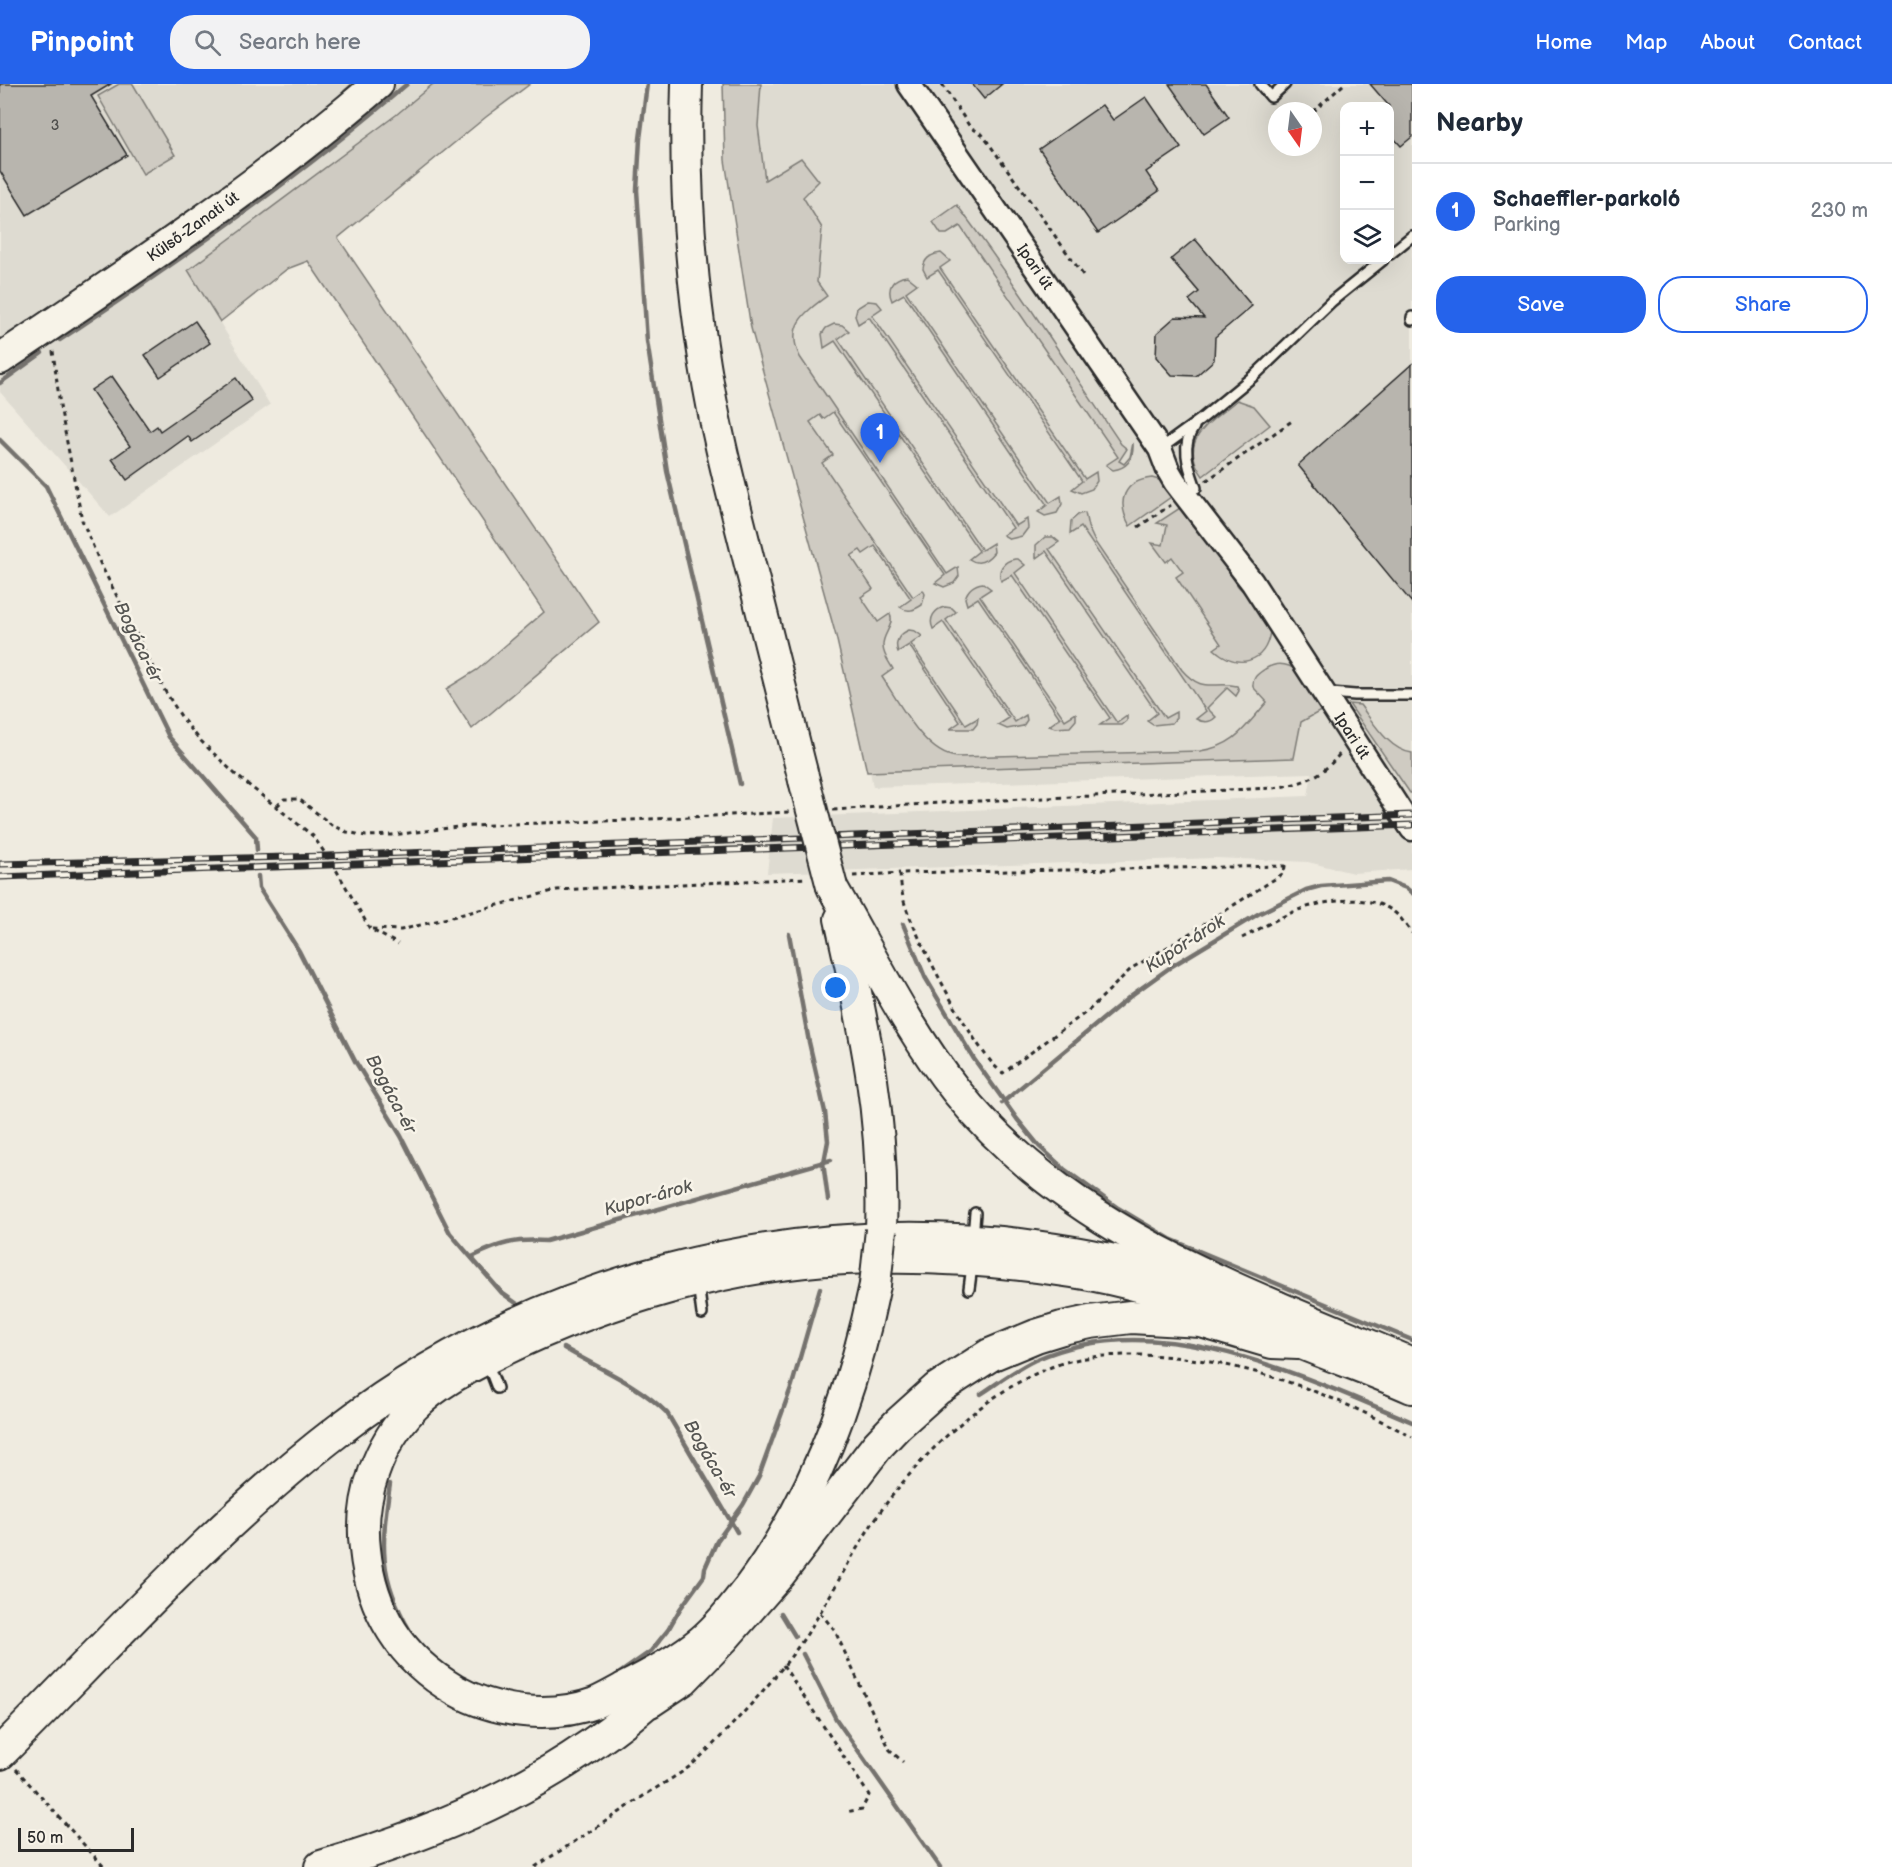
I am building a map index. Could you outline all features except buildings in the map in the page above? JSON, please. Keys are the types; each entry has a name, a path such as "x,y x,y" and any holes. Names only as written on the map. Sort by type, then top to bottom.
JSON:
{"highway":[{"path":"0,1752 212,1540 297,1463 339,1430 398,1388 471,1346 539,1314 613,1286 668,1269 710,1260 803,1245 897,1238 972,1251 1039,1247 1112,1260 1276,1307"},
{"path":"321,1867 420,1836 490,1804 574,1757 683,1679 724,1637 784,1567 868,1458 897,1425 937,1389 990,1355 1062,1328 1131,1317 1201,1321 1272,1342 1298,1343"},
{"path":"650,1701 696,1655 727,1616"}],"main road":[{"name":"Külső-Zanati út","path":"0,359 190,231 302,147 378,84"},
{"path":"687,84 686,145 690,232 705,367 723,453 804,780 835,894 866,1036 875,1090 882,1184 880,1230 875,1285 851,1381 824,1456 786,1531 764,1566 727,1616 701,1641 644,1678 592,1704 562,1711 534,1712 490,1704 462,1694 441,1681 421,1665 394,1634 380,1611 365,1555 367,1498 380,1457 400,1423 428,1395 458,1374 486,1359 597,1310 698,1282 781,1265 844,1259 928,1258 972,1251 1144,1288 1236,1318 1412,1388"},
{"path":"835,894 914,1031 935,1062 982,1120 1025,1163 1057,1188 1130,1235 1225,1284 1412,1363"}],"street":[{"name":"Ipari út","path":"909,84 1160,450 1175,482 1252,582 1412,829"},
{"name":"Ipari út","path":"1160,450 1201,484 1252,582"},
{"name":"Ipari út","path":"1292,642 1412,804"}],"lane":[{"path":"1260,84 1271,97 1285,84"},
{"path":"1394,250 1412,236"},
{"path":"1160,450 1256,374 1332,301 1378,264"},
{"path":"1200,420 1192,429 1186,445 1189,464 1201,484"},
{"path":"1331,693 1412,695"},
{"path":"698,1282 702,1314"},
{"path":"486,1359 497,1388"}],"path":[{"path":"942,84 970,126 982,134 1083,275"},
{"path":"1322,104 1344,84"},
{"path":"46,329 55,358 60,406 82,520 100,563 165,691 184,721 236,776 313,836 334,866 370,929 398,944"},
{"path":"1201,484 1292,421 1293,418"},
{"path":"1138,527 1173,503"},
{"path":"832,810 956,802 1274,788 1304,783 1315,777 1336,759 1344,748 1355,741"},
{"path":"277,806 284,799 299,799 333,826 366,836 392,836 457,827 790,812"},
{"path":"370,929 401,930 557,890 835,894 900,873 1285,866 1284,873 1132,968 1089,1010 1003,1073 996,1068 974,1039 928,955 907,910 900,873"},
{"path":"1242,938 1279,918 1304,908 1336,902 1363,901 1380,904 1395,912 1412,933"},
{"path":"535,1867 689,1766 745,1710 793,1653 806,1636 862,1539 894,1493 935,1446 976,1411 1042,1371 1067,1362 1120,1355 1209,1361 1257,1372 1323,1396 1412,1437"},
{"path":"820,1612 834,1629 890,1750 903,1762"},
{"path":"783,1665 869,1795 861,1809 846,1812"},
{"path":"0,1752 104,1867"}],"shaded area":[{"path":"0,84 433,84 396,115 188,270 270,405 110,517 0,392"},
{"path":"119,84 133,84 175,155 143,174 98,96"},
{"path":"433,84 530,84 338,238 599,622 472,729 446,689 477,670 544,612 308,261 287,269 220,322 188,270 396,115"},
{"path":"723,84 761,84 758,126 765,180 801,158 819,181 803,197 822,228 817,282 827,296 799,321 795,337 800,357 947,574 958,567 959,576 954,583 944,587 935,583 945,575 833,412 823,419 820,415 810,422 833,455 822,463 913,597 923,590 925,594 922,605 911,610 903,609 900,607 911,599 875,546 863,554 860,550 851,556 873,589 861,597 878,622 890,614 891,622 884,638 883,649 893,669 882,677 914,726 934,747 945,754 957,757 1200,751 1222,745 1245,727 1267,702 1253,687 1255,678 1265,669 1275,665 1285,665 1294,668 1302,675 1326,708 1301,722 1294,758 867,772 836,636 751,328 725,160"},
{"path":"753,84 1412,84 1412,869 1353,873 1308,862 1216,858 767,873 773,818 1308,796 1312,773 873,787 861,723 835,622 752,105"},
{"path":"957,205 1020,293 1121,444 1127,449 1119,461 1124,464 1130,457 1133,443 1131,458 1123,467 1113,470 1106,465 1118,457 960,226 947,234 941,234 933,222"},
{"path":"941,253 950,261 940,268 1085,479 1096,472 1097,481 1092,489 1081,493 1072,489 1082,481 938,270 927,277 923,269 926,259"},
{"path":"907,276 917,284 906,292 1050,503 1061,496 1062,504 1057,513 1045,516 1038,512 1047,505 904,294 892,301 890,287 898,279"},
{"path":"868,301 877,302 882,308 872,315 1016,526 1027,519 1028,528 1022,536 1010,539 1003,535 1013,528 869,317 858,324 855,316 857,308"},
{"path":"834,324 842,325 849,331 838,339 982,550 993,543 994,552 986,560 976,562 969,559 979,551 835,341 824,348 822,334 826,328"},
{"path":"1237,400 1254,406 1270,425 1203,476 1193,452 1195,442 1208,424"},
{"path":"1152,478 1166,482 1178,492 1130,526 1123,509 1125,494 1134,483"},
{"path":"1183,506 1238,586 1251,600 1270,632 1267,643 1256,657 1241,661 1232,660 1214,649 1221,644 1176,577 1183,572 1172,557 1166,562 1152,543 1163,545 1167,525 1157,523"},
{"path":"1085,513 1095,542 1182,670 1196,682 1202,684 1237,686 1239,691 1236,696 1227,688 1207,708 1216,717 1214,719 1206,722 1196,719 1206,711 1081,527 1070,534 1071,521 1079,514"},
{"path":"1045,537 1053,537 1059,542 1049,549 1165,718 1176,712 1176,718 1172,723 1153,725 1147,721 1157,713 1046,551 1036,558 1036,545"},
{"path":"1015,559 1025,565 1015,573 1117,723 1127,716 1127,721 1122,725 1100,725 1110,718 1012,575 1001,581 1002,567"},
{"path":"983,583 991,589 980,596 1065,720 1076,713 1076,720 1070,727 1049,726 1060,718 978,598 967,605 965,598 968,592 974,586"},
{"path":"945,607 952,608 956,612 946,620 1015,722 1026,715 1027,720 1023,726 1007,729 998,725 1009,718 943,622 933,629 931,621 933,615"},
{"path":"909,630 922,636 911,644 966,725 978,718 973,729 950,729 960,722 909,645 898,652 898,639"},
{"path":"1349,704 1360,705 1389,741 1396,747 1412,753 1412,793 1410,793"}],"waterway":[{"path":"345,92 354,84"},
{"path":"60,340 238,217 366,119 407,84"},
{"path":"647,84 640,139 637,190 647,341 667,471 740,784"},
{"path":"0,383 42,353"},
{"name":"Bogáca-ér","path":"0,440 46,486 169,737 256,837 257,850"},
{"name":"Bogáca-ér","path":"258,876 259,888 299,951 355,1061 401,1136 450,1233 502,1293 523,1308"},
{"name":"Kupor-árok","path":"1002,1103 1133,994 1172,966 1258,914 1306,890 1321,886 1388,881 1412,893"},
{"path":"903,924 925,977 974,1059 1039,1146 1064,1169 1118,1208 1170,1239 1412,1340"},
{"path":"789,934 809,1042 825,1112 828,1141 824,1162"},
{"name":"Kupor-árok","path":"472,1257 508,1243 546,1241 831,1160"},
{"path":"823,1162 828,1200"},
{"path":"614,1677 651,1651 668,1630 704,1576 705,1568 717,1541 743,1505 759,1476 792,1385 820,1288"},
{"path":"981,1394 1035,1360 1082,1345 1130,1340 1178,1343 1227,1353 1276,1367 1412,1422"},
{"name":"Bogáca-ér","path":"564,1348 643,1393 667,1413 737,1532"},
{"path":"390,1484 384,1542 387,1576 392,1593 410,1631"},
{"name":"Bogáca-ér","path":"781,1613 795,1636"},
{"name":"Bogáca-ér","path":"803,1654 836,1719 940,1867"}],"railway":[{"path":"0,864 327,856 1412,815"},
{"path":"0,877 1412,825"}],"place":[{"name":"Schaeffler-parkoló","path":"880,463"}]}
